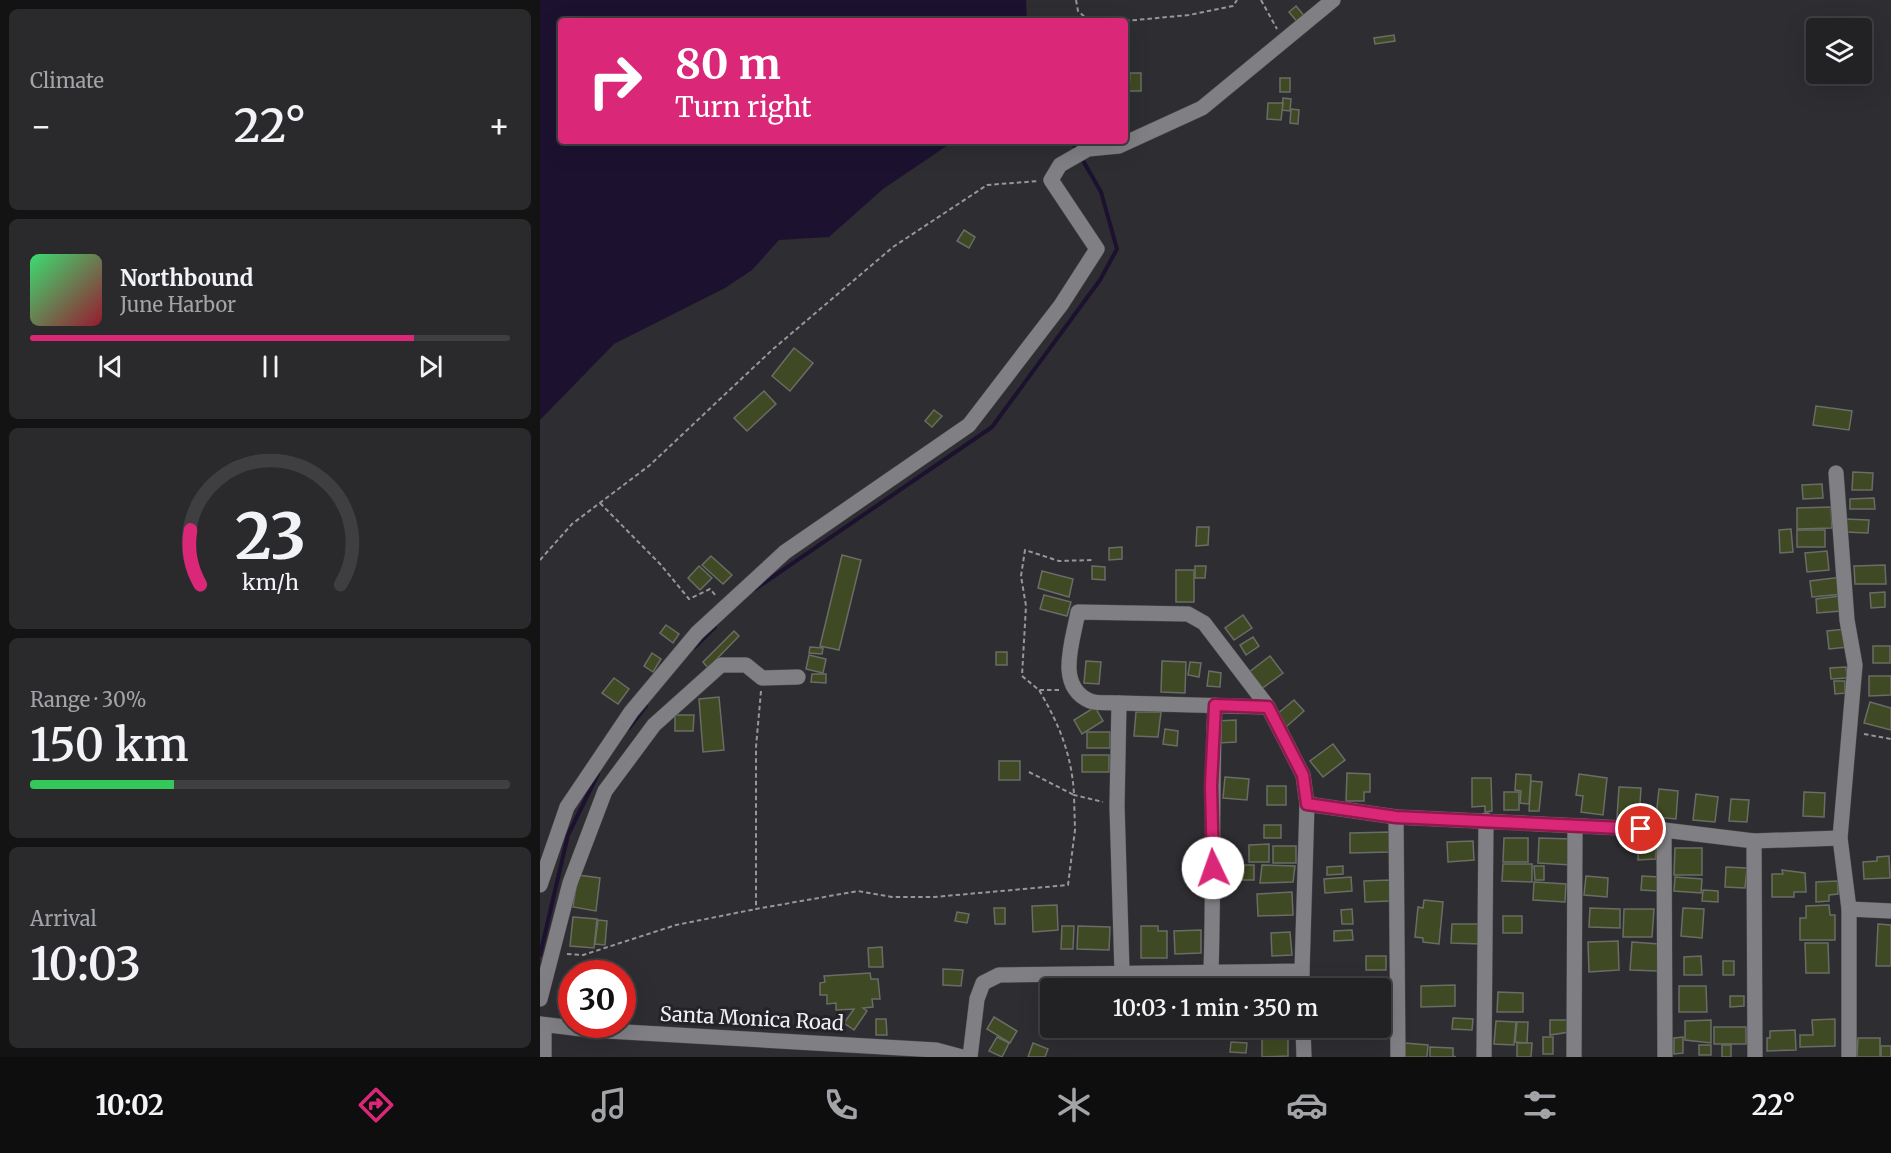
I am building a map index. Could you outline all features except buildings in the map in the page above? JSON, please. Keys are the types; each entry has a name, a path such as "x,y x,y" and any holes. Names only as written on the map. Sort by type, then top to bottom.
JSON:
{"street":[{"path":"1128,142 1202,108 1285,42 1333,0"},
{"path":"540,885 567,807 631,712 697,633 785,552 969,425 1061,305 1097,249 1051,180 1060,165 1088,149 1123,144"},
{"path":"1836,473 1847,620 1855,665 1840,838 1849,909 1849,1057"},
{"path":"1268,707 1092,702 1074,689 1068,672 1078,612 1188,614 1204,623 1268,707 1303,775 1307,804 1302,978"},
{"path":"540,999 570,883 605,791 654,724 721,665 746,665 762,678 798,677"},
{"path":"1119,703 1117,806 1122,972"},
{"path":"1211,971 1214,887 1211,786 1215,705"},
{"path":"1307,804 1396,817 1664,831 1754,841 1840,838"},
{"path":"1396,817 1398,1057"},
{"path":"1484,1057 1486,820"},
{"path":"1574,1057 1575,826"},
{"path":"1664,831 1665,1057"},
{"path":"1754,841 1755,1057"},
{"path":"1849,909 1891,911"},
{"path":"970,1057 978,999 983,982 999,975 1302,971"},
{"path":"542,1024 544,1057"},
{"name":"Santa Monica Road","path":"542,1024 590,1030 936,1050 962,1057"},
{"path":"1303,1038 1304,1057"}],"path":[{"path":"1076,0 1078,10 1086,18"},
{"path":"1128,21 1189,15 1233,6 1237,0"},
{"path":"1261,0 1285,42"},
{"path":"540,560 572,524 650,465 772,350 893,247 987,185 1051,180"},
{"path":"600,503 661,565 689,599 710,589 726,606"},
{"path":"552,953 583,955 676,925 858,891 892,897 934,897 1068,885 1075,830 1073,766 1055,717 1039,690 1022,676 1026,606 1021,576 1024,550 1059,561 1093,560"},
{"path":"756,909 756,747 762,678"},
{"path":"1039,690 1074,689"},
{"path":"1849,732 1891,739"},
{"path":"1029,772 1074,795 1117,806"}],"shaded area":[{"path":"540,0 1026,0 1027,18 558,18 558,144 950,144 883,189 829,237 779,240 752,270 725,288 614,344 540,420"}],"waterway":[{"path":"1074,144 1077,151"},
{"path":"755,589 992,427 1100,280 1117,249 1101,192 1081,157"},
{"path":"695,647 715,627"},
{"path":"629,728 646,706"},
{"path":"540,955 568,835 598,774"}],"route":[{"path":"1213,868 1211,786 1215,705 1268,707 1303,775 1307,804 1396,817 1641,829"}]}
